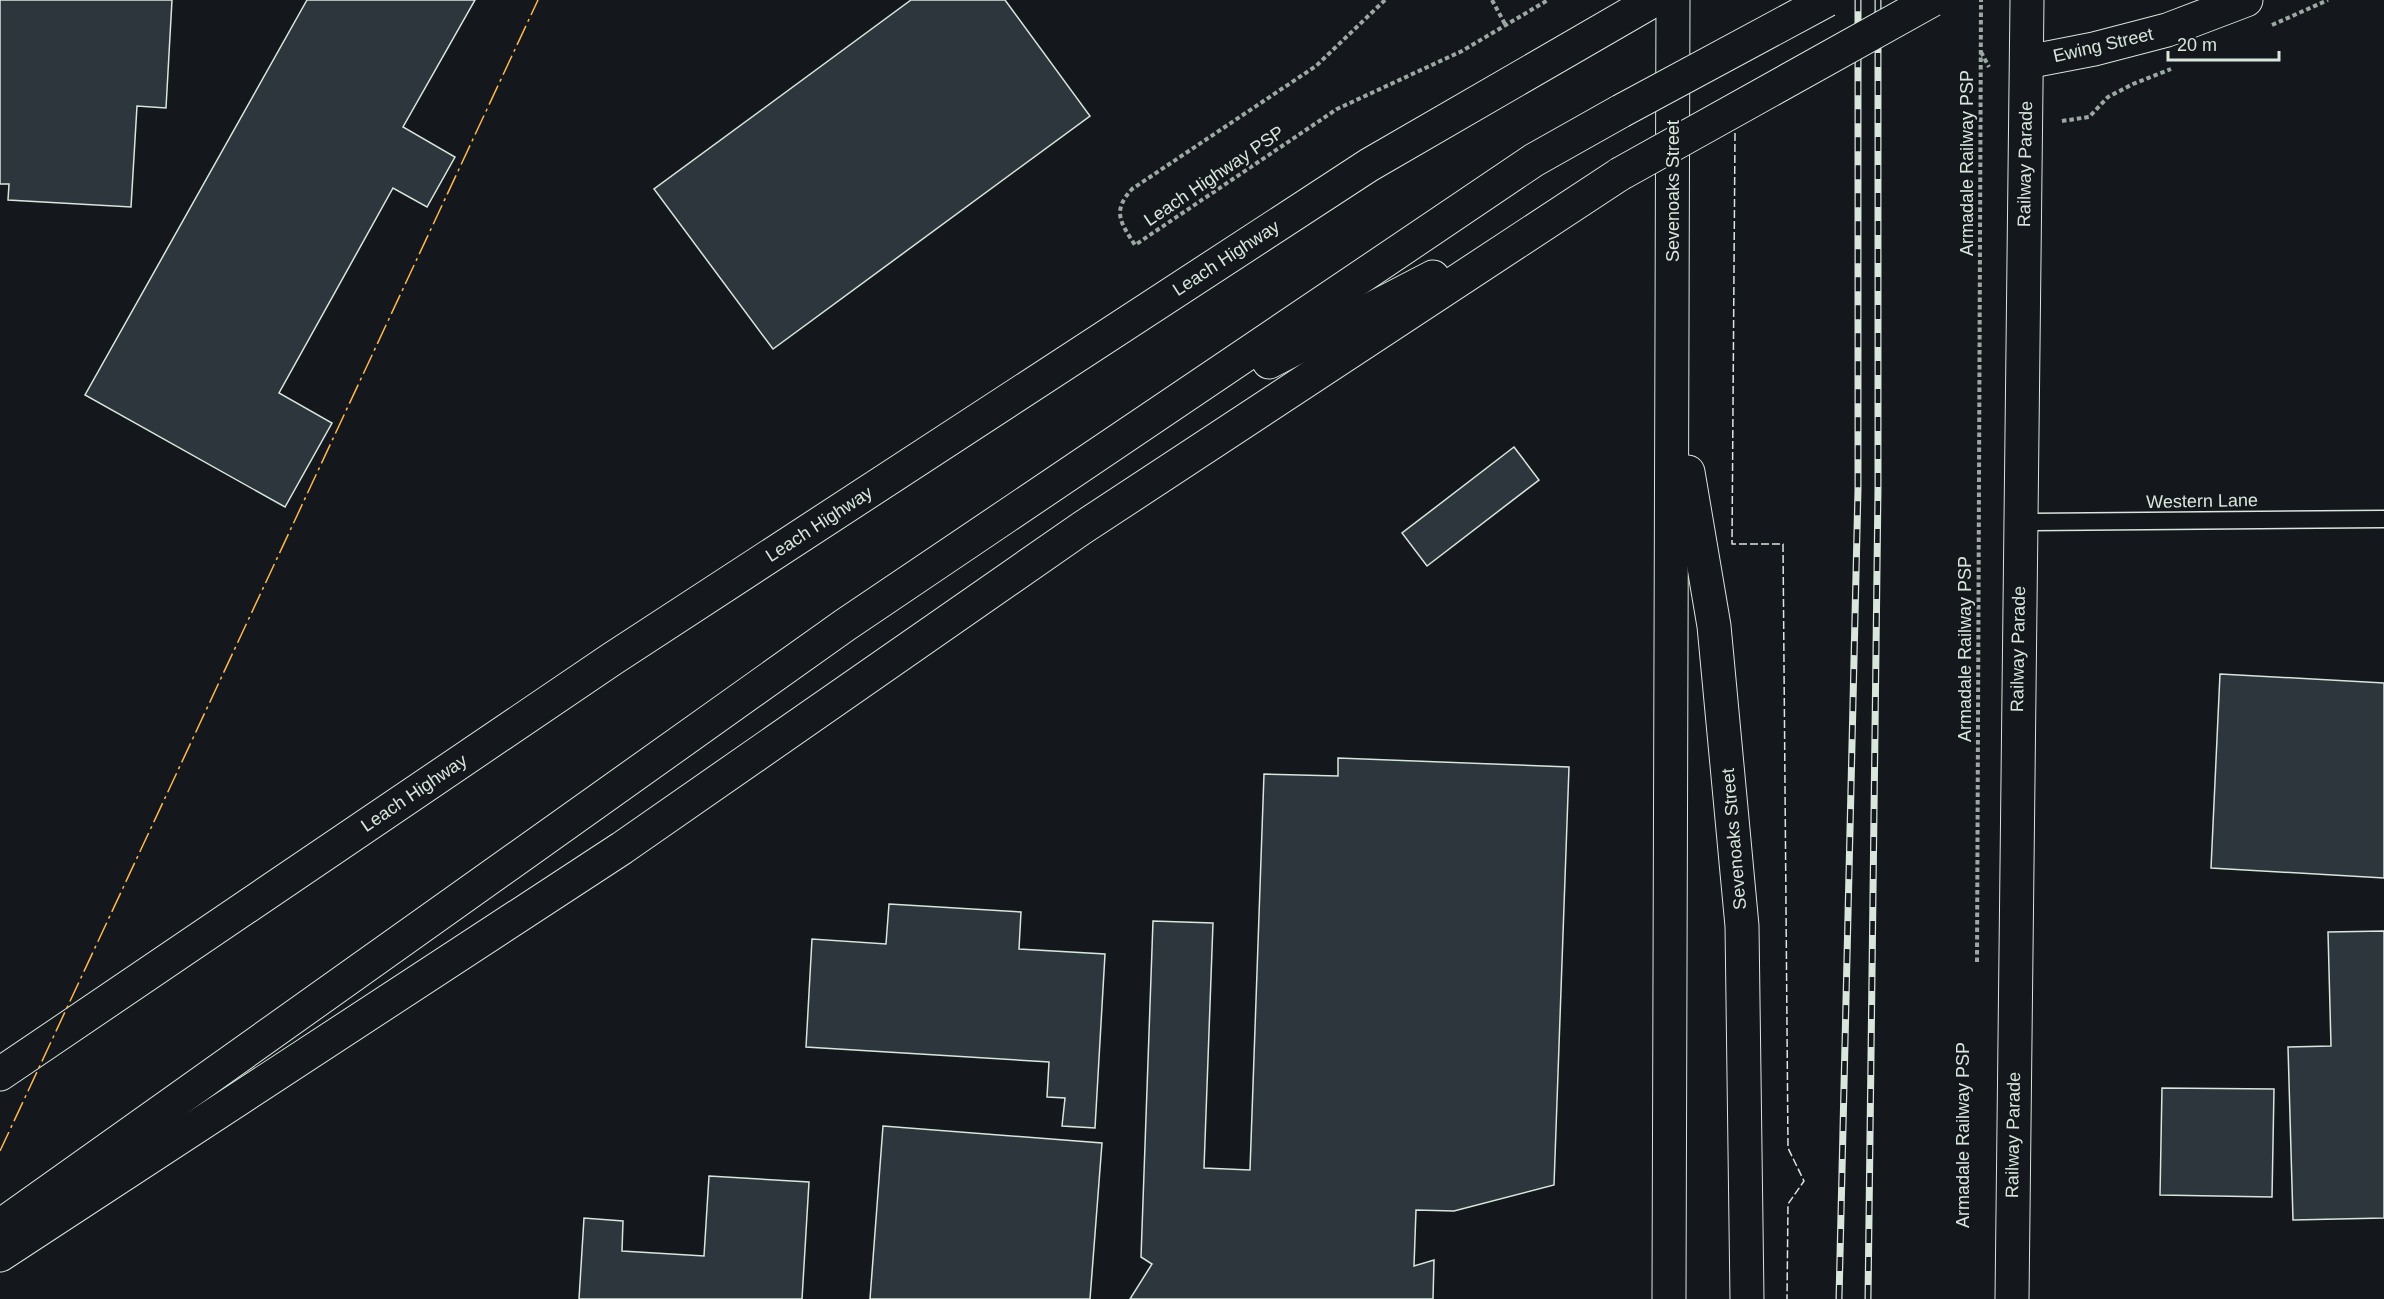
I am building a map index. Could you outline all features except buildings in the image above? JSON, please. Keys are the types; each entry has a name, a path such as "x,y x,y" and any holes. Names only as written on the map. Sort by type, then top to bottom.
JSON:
{"main road":[{"name":"Leach Highway","path":"0,1074 612,659 1369,165 1654,0"},
{"name":"Sevenoaks Street","path":"1669,1299 1673,0"},
{"path":"0,1226 845,625 1534,160 1827,0"},
{"path":"0,1254 622,848 1082,528 1406,316 1547,220 1620,174 1932,0"},
{"name":"Railway Parade","path":"2012,1299 2027,0"},
{"name":"Ewing Street","path":"2027,62 2094,49 2167,30 2246,0"},
{"path":"1027,502 1305,342 1547,220"},
{"name":"Sevenoaks Street","path":"1673,382 1714,626 1742,926 1747,1299"}],"lane":[{"name":"Western Lane","path":"2020,522 2384,519"}],"path":[{"name":"Leach Highway PSP","path":"1385,0 1316,66 1132,189 1122,200 1119,212 1122,225 1135,245 1337,109 1462,51 1548,0"},
{"path":"1492,0 1506,26"},
{"name":"Armadale Railway PSP","path":"1977,965 1981,0"}],"railway":[{"path":"1839,1299 1858,489 1858,0"},
{"path":"1868,1299 1878,488 1878,0"}],"fence":[{"path":"1735,133 1732,544 1783,544 1788,1148 1804,1181 1788,1204 1787,1299"}],"power":[{"path":"0,1151 538,0"}]}
